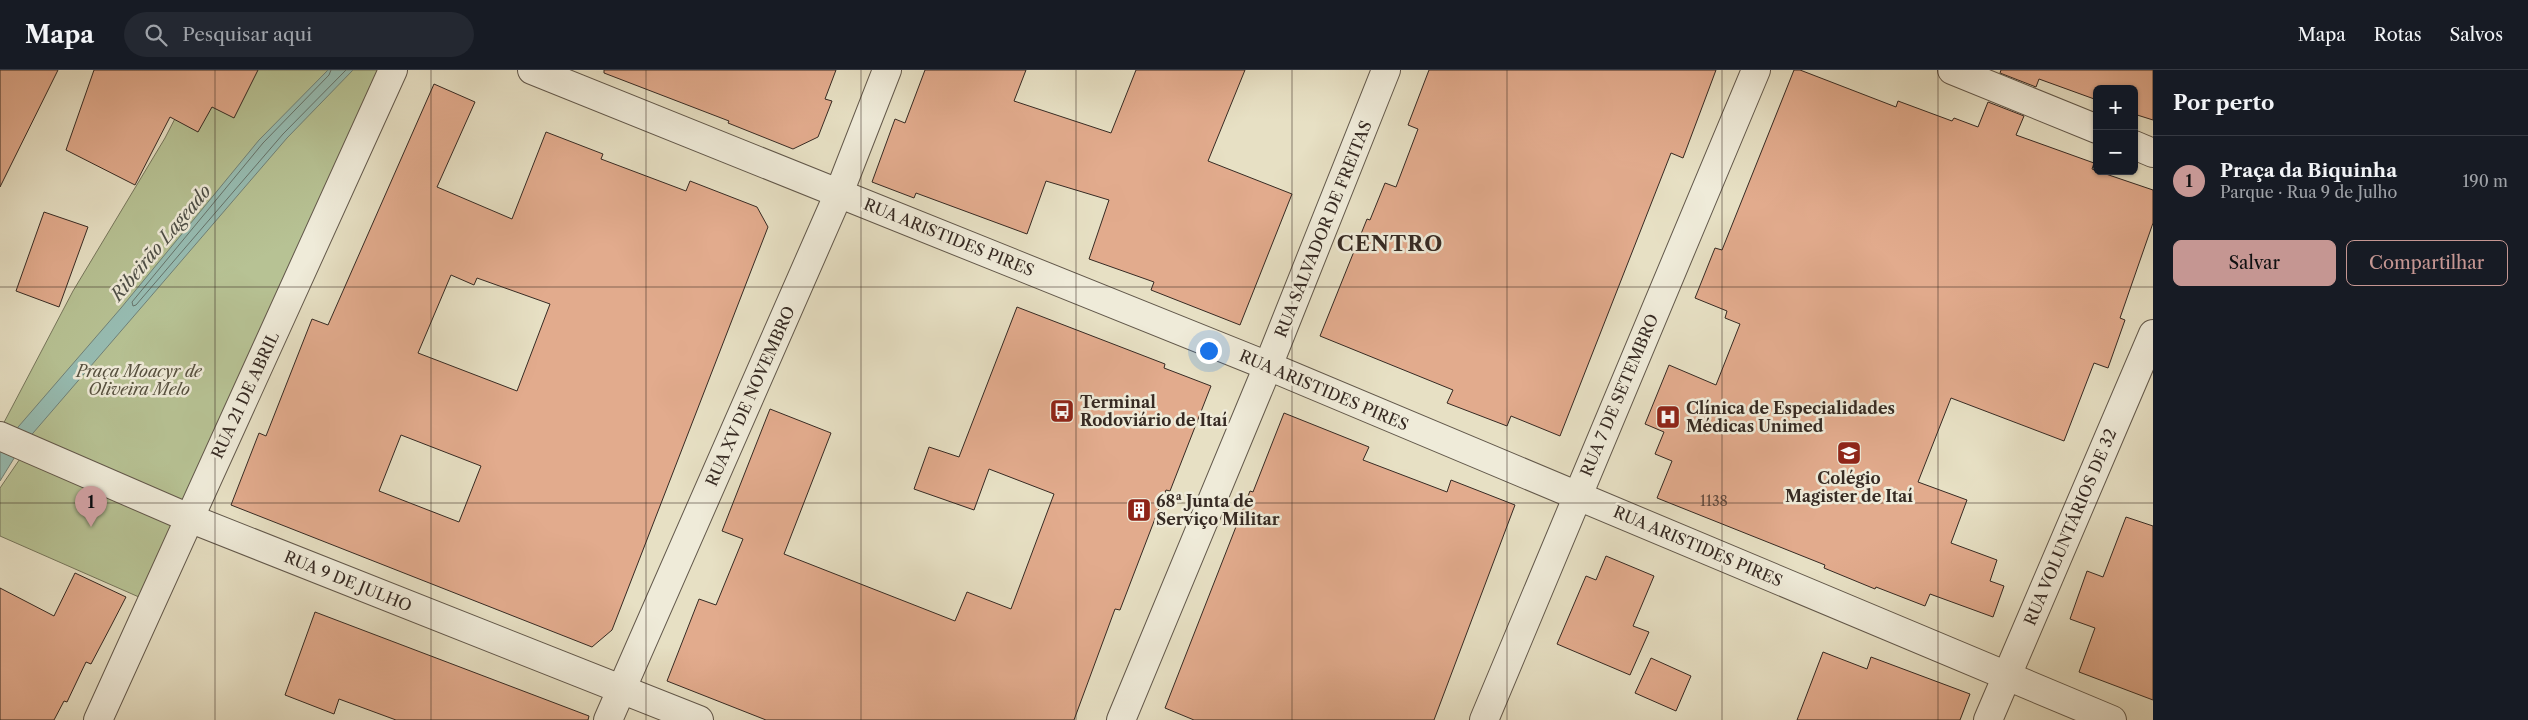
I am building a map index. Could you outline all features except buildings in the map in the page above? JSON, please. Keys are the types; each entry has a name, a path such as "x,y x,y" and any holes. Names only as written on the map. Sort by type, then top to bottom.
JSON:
{"street":[{"name":"RUA 21 DE ABRIL","path":"98,720 188,518 394,70"},
{"name":"RUA ARISTIDES PIRES","path":"532,70 1268,366 2112,720"},
{"name":"RUA XV DE NOVEMBRO","path":"608,720 838,193 887,70"},
{"name":"RUA SALVADOR DE FREITAS","path":"1121,720 1268,366 1386,70"},
{"name":"RUA 7 DE SETEMBRO","path":"1484,720 1756,70"},
{"path":"1952,70 2093,128"},
{"path":"2138,146 2153,152"},
{"name":"RUA VOLUNTÁRIOS DE 32","path":"1988,720 2153,334"},
{"name":"RUA 9 DE JULHO","path":"1,437 188,518 699,720"}],"green space":[{"name":"Praça Moacyr de Oliveira Melo","path":"200,70 393,70 188,510 0,430 73,291 165,138"},
{"path":"24,453 185,518 148,601 0,536 0,488"}],"water":[{"path":"328,70 353,70 287,138 21,447 0,481 0,451 6,441 121,308 259,140"}],"place":[{"name":"Terminal Rodoviário de Itaí","path":"1062,411"},
{"name":"Clínica de Especialidades Médicas Unimed","path":"1668,417"},
{"name":"Colégio Magister de Itaí","path":"1849,453"},
{"name":"68ª Junta de Serviço Militar","path":"1139,510"},
{"name":"Praça da Biquinha","path":"91,527"}],"district":[{"name":"CENTRO","path":"1390,243"}],"water label":[{"name":"Ribeirão Lageado","path":"161,243"}]}
